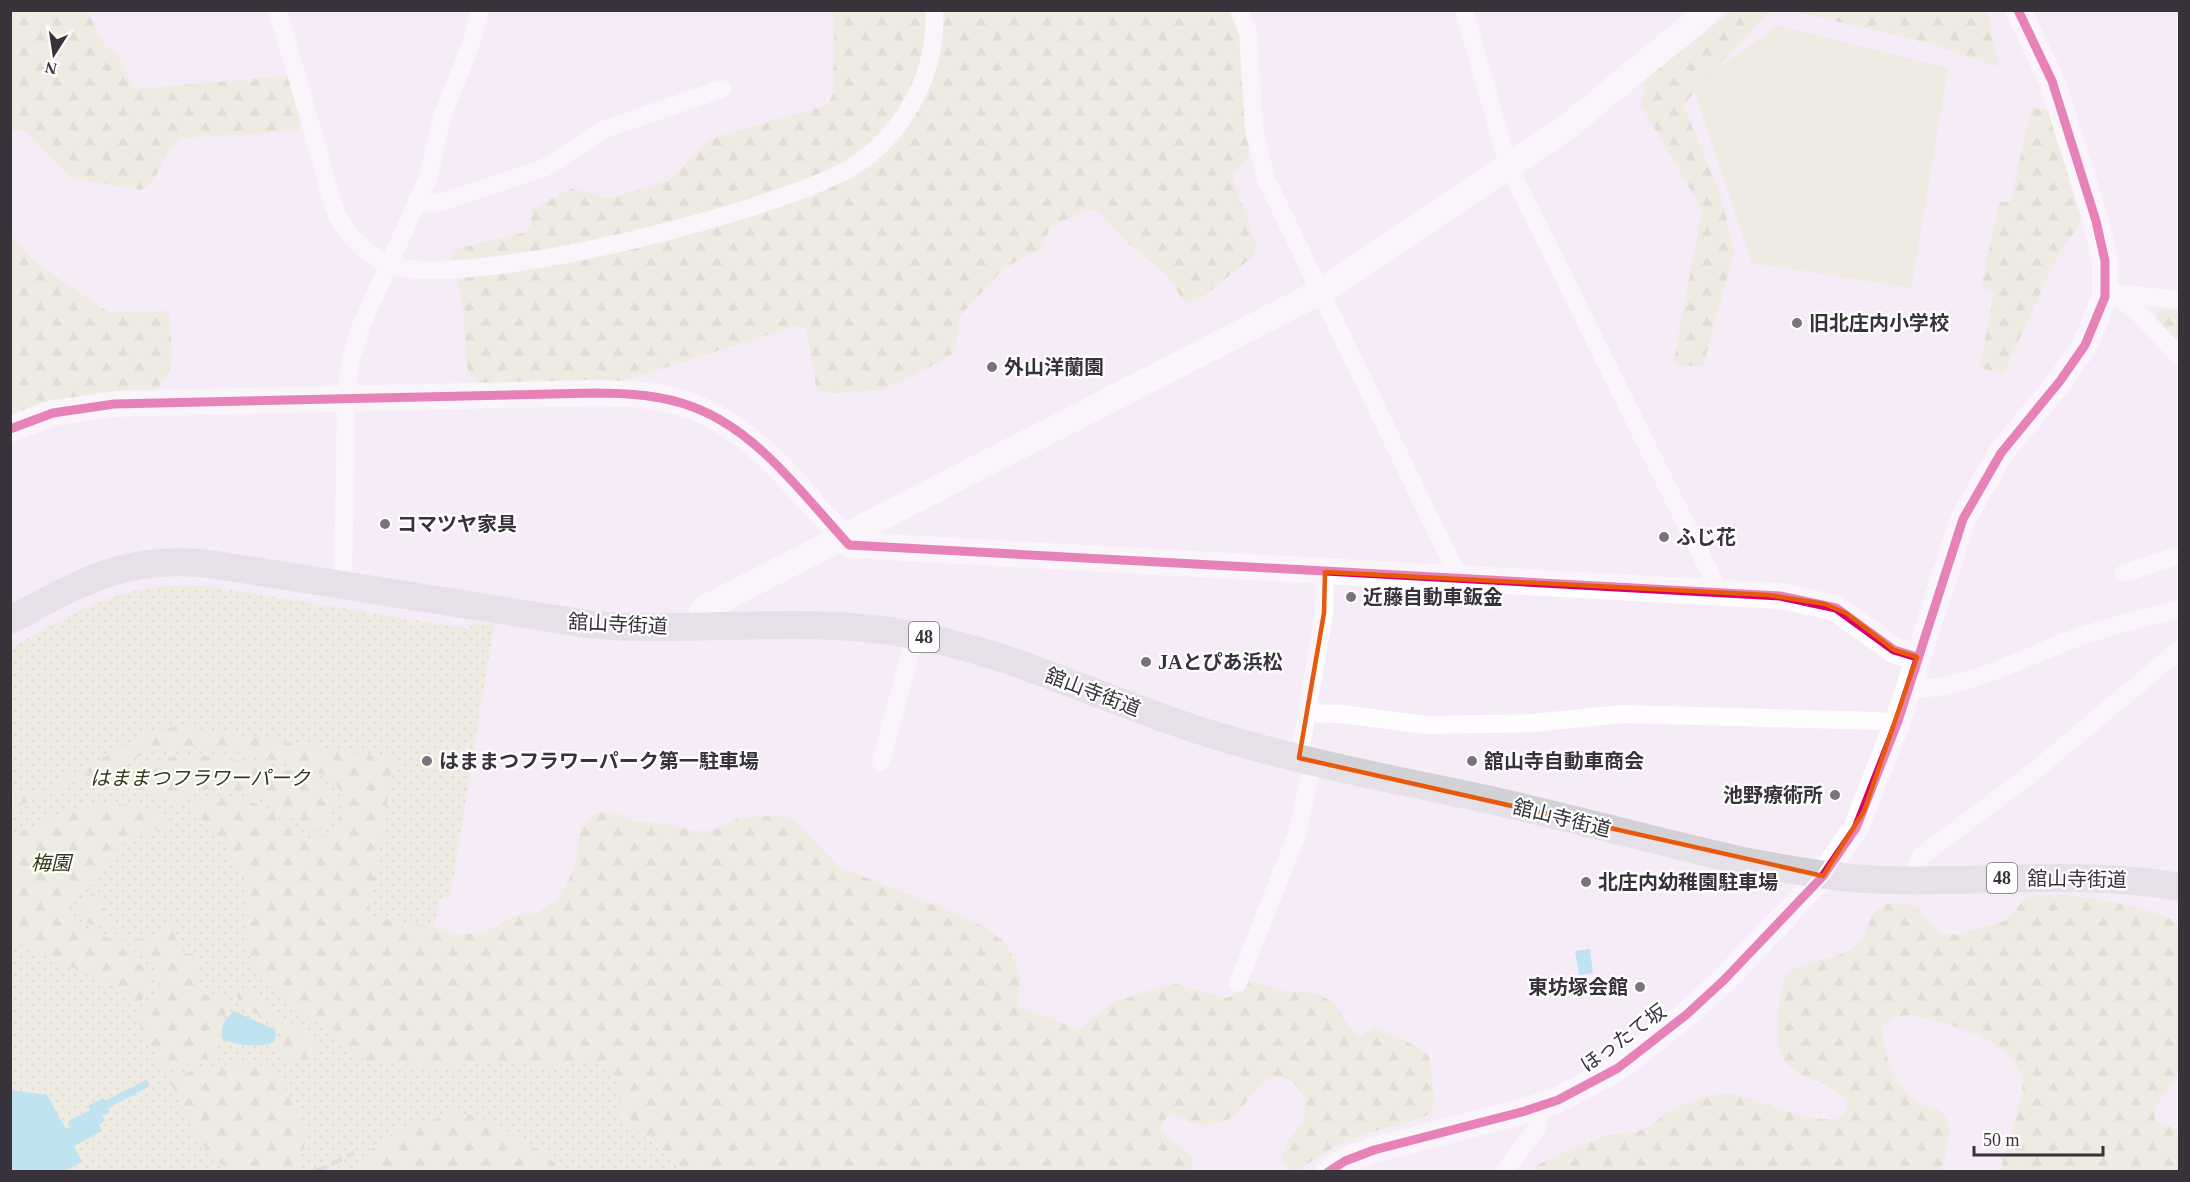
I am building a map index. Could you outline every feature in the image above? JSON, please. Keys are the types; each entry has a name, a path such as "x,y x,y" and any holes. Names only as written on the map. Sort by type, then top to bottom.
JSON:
{"main road":[{"name":"舘山寺街道","path":"10,620 88,579 143,563 199,563 572,623 639,628 832,626 915,635 991,654 1191,728 1306,760 1519,807 1658,842 1823,876 1917,880 2090,877 2180,887"}],"street":[{"path":"277,10 341,222 377,259 398,269 532,260 684,229 836,176 880,145 913,103 932,55 936,30 934,10"},
{"path":"343,586 346,400 354,344 420,200 443,114 480,10"},
{"path":"1239,10 1248,33 1251,55 1252,114 1259,155 1273,194 1454,568 1454,578"},
{"path":"1464,10 1510,166 1713,579 1712,592"},
{"path":"701,627 702,610 706,607 1320,292 1567,127 1710,10"},
{"path":"2018,10 2052,81 2096,221 2105,261 2106,292"},
{"path":"420,200 435,204 536,171 605,129 722,89"},
{"path":"2106,292 2180,300"},
{"path":"2106,292 2134,308 2180,357"},
{"name":"ほったて坂","path":"1328,1172 1345,1161 1374,1150 1544,1105 1589,1086 1618,1068 1686,1015 1724,980 1823,876 1864,811 1896,726 1954,543 1974,496 2001,453 2079,354 2101,311 2106,292"},
{"path":"10,429 52,413 94,405 603,393 670,400 694,407 738,432 775,464 849,545 1780,596 1825,604 1846,614 1894,650 1917,657"},
{"path":"2124,573 2180,555"},
{"path":"1238,983 1297,834 1306,760 1306,713 1324,613 1324,572"},
{"path":"1908,688 1924,690 1940,687 2008,666 2066,641 2126,621 2180,609"},
{"path":"881,762 915,635"},
{"path":"1917,880 1917,865 1921,856 2036,770 2180,649"},
{"path":"1306,713 1341,714 1426,725 1533,723 1632,714 1880,721 1896,726"},
{"path":"1504,1172 1537,1128 1544,1105"}],"highlighted area":[{"path":"1325,572 1768,595 1825,604 1846,613 1894,650 1917,657 1864,811 1823,876 1299,758 1324,613"}],"green space":[{"path":"11,10 87,11 106,47 117,53 135,89 287,76 290,78 302,124 294,131 181,138 169,150 154,179 141,190 71,178 29,134 21,130 11,133"},
{"path":"831,11 1229,11 1240,35 1249,147 1249,156 1232,177 1256,242 1255,255 1200,299 1190,302 1182,299 1168,276 1121,237 1102,214 1095,210 1086,210 1050,227 1041,249 1004,268 959,318 956,348 948,358 881,390 823,392 816,386 807,333 805,328 799,325 620,382 480,384 471,377 467,367 464,318 452,250 526,232 531,225 532,209 574,187 607,199 669,180 710,139 827,105 833,94 834,21"},
{"path":"1732,11 1770,11 1683,105 1721,196 1734,252 1703,366 1673,365 1702,210 1641,105 1646,79"},
{"path":"1792,11 1987,11 1999,67 1928,43"},
{"path":"1778,25 1948,68 1911,288 1752,263 1693,87"},
{"path":"2032,108 2049,110 2081,221 2055,261 2003,375 1980,367 1994,292 1981,287 1999,202 2010,202"},
{"path":"10,235 39,265 108,312 169,311 171,358 165,379 158,387 148,393 11,415"},
{"path":"2179,311 2179,344 2157,322 2155,312"},
{"name":"はままつフラワーパーク","path":"166,586 207,586 469,629 473,622 494,625 450,899 439,898 434,927 368,916 371,1063 444,1067 511,1061 550,1069 576,1061 591,1061 607,1067 617,1078 622,1103 620,1113 626,1120 686,1171 11,1171 11,648 66,617 104,600 144,589"},
{"path":"178,726 394,759 368,916 434,927 456,935 485,932 515,916 538,912 560,899 575,864 580,833 588,819 601,812 616,813 632,821 667,824 691,831 711,831 738,818 779,815 797,822 839,867 948,910 981,925 1004,941 1015,961 1020,981 1018,1006 1081,1030 1094,1015 1113,1003 1164,985 1176,984 1225,998 1233,996 1249,980 1287,992 1309,992 1333,1003 1359,1039 1373,1026 1418,1047 1429,1056 1435,1103 1430,1113 1422,1118 1368,1133 1337,1145 1296,1171 1287,1169 1282,1163 1283,1152 1303,1118 1305,1109 1303,1099 1297,1087 1290,1081 1267,1077 1240,1110 1224,1121 1200,1125 1178,1116 1169,1115 1163,1122 1162,1131 1165,1135 1192,1156 1193,1171 686,1171 620,1112 622,1103 617,1078 607,1067 591,1061 563,1064 550,1069 511,1061 444,1067 371,1063 361,1058 263,981 255,972 247,947 244,879 220,838 191,809 192,805 211,797 231,796 262,807 291,830 317,839 331,830 341,813 342,794 332,779 314,771 257,756 200,747 150,752 11,809 11,800 19,791 35,795 150,732"},
{"path":"186,755 200,755 273,767 312,779 326,787 334,796 332,814 321,829 309,832 274,805 249,793 213,788 194,793 179,803 146,791 125,788 91,788 92,784 144,763"},
{"name":"梅園","path":"105,803 142,806 169,819 166,827 138,833 121,844 97,881 77,894 71,908 71,916 80,927 113,940 151,975 149,995 131,1006 121,990 11,940 11,836 67,811"},
{"path":"96,891 110,919 123,932 142,939 154,939 160,933 162,925 166,922 172,924 176,939 184,953 196,954 202,961 197,972 197,990 210,996 225,994 228,999 227,1012 220,1021 217,1051 205,1059 181,1067 173,1068 160,1063 137,1019 142,1010 156,997 159,985 157,972 150,962 114,930 84,921 80,910 82,901"},
{"path":"2063,895 2122,904 2179,923 2179,1074 2161,1098 2154,1117 2157,1122 2179,1130 2179,1171 2001,1171 2022,1092 2022,1078 2014,1062 1997,1046 1974,1034 1917,1016 1903,1016 1889,1020 1883,1025 1887,1057 1897,1079 1910,1097 1918,1103 1937,1109 1946,1117 1949,1137 1941,1171 1531,1171 1547,1160 1571,1149 1614,1134 1638,1131 1675,1108 1721,1094 1738,1095 1810,1117 1825,1119 1837,1117 1846,1111 1845,1099 1826,1085 1795,1071 1781,1055 1778,1019 1786,973 1851,949 1859,942 1878,909 1887,904 1899,903 1916,907 1938,931 1947,935 1959,934 2005,921 2027,897"},
{"path":"239,987 252,992 311,1039 319,1047 318,1055 298,1060 277,1056 275,1050 282,1033 277,1027 241,1003 235,988"},
{"path":"257,1065 274,1072 297,1110 304,1132 302,1153 296,1163 286,1171 235,1171 210,1159 171,1084 178,1075 209,1066"},
{"path":"455,1112 482,1119 512,1134 564,1171 358,1171 366,1156 387,1137 411,1126"}],"water":[{"path":"1590,949 1593,973 1579,975 1575,951"},
{"path":"234,1011 276,1030 275,1041 257,1046 223,1040 223,1024"},
{"path":"146,1080 150,1086 108,1108 110,1112 102,1116 105,1121 99,1125 102,1131 74,1146 82,1162 64,1171 11,1171 11,1090 47,1095 66,1129 71,1127 68,1121 90,1110 88,1106 103,1098 105,1101"}],"railway":[{"path":"315,1172 354,1153"}],"cycle path":[{"path":"1328,1172 1345,1161 1374,1150 1525,1111 1558,1100 1618,1068 1686,1015 1724,980 1823,876 1856,828 1898,721 1963,519 2001,453 2060,381 2085,345 2105,297 2105,261 2096,221 2052,81 2018,10"},
{"path":"10,429 53,413 114,404 594,393 645,396 693,407 717,418 738,432 759,448 797,486 849,545 1780,596 1836,608 1894,650 1917,657"}],"place":[{"name":"旧北庄内小学校","path":"1797,323"},
{"name":"外山洋蘭園","path":"992,367"},
{"name":"コマツヤ家具","path":"385,524"},
{"name":"ふじ花","path":"1664,537"},
{"name":"近藤自動車鈑金","path":"1351,597"},
{"name":"JAとぴあ浜松","path":"1146,662"},
{"name":"はままつフラワーパーク第一駐車場","path":"427,761"},
{"name":"舘山寺自動車商会","path":"1472,761"},
{"name":"池野療術所","path":"1835,795"},
{"name":"北庄内幼稚園駐車場","path":"1586,882"},
{"name":"東坊塚会館","path":"1640,987"}]}
